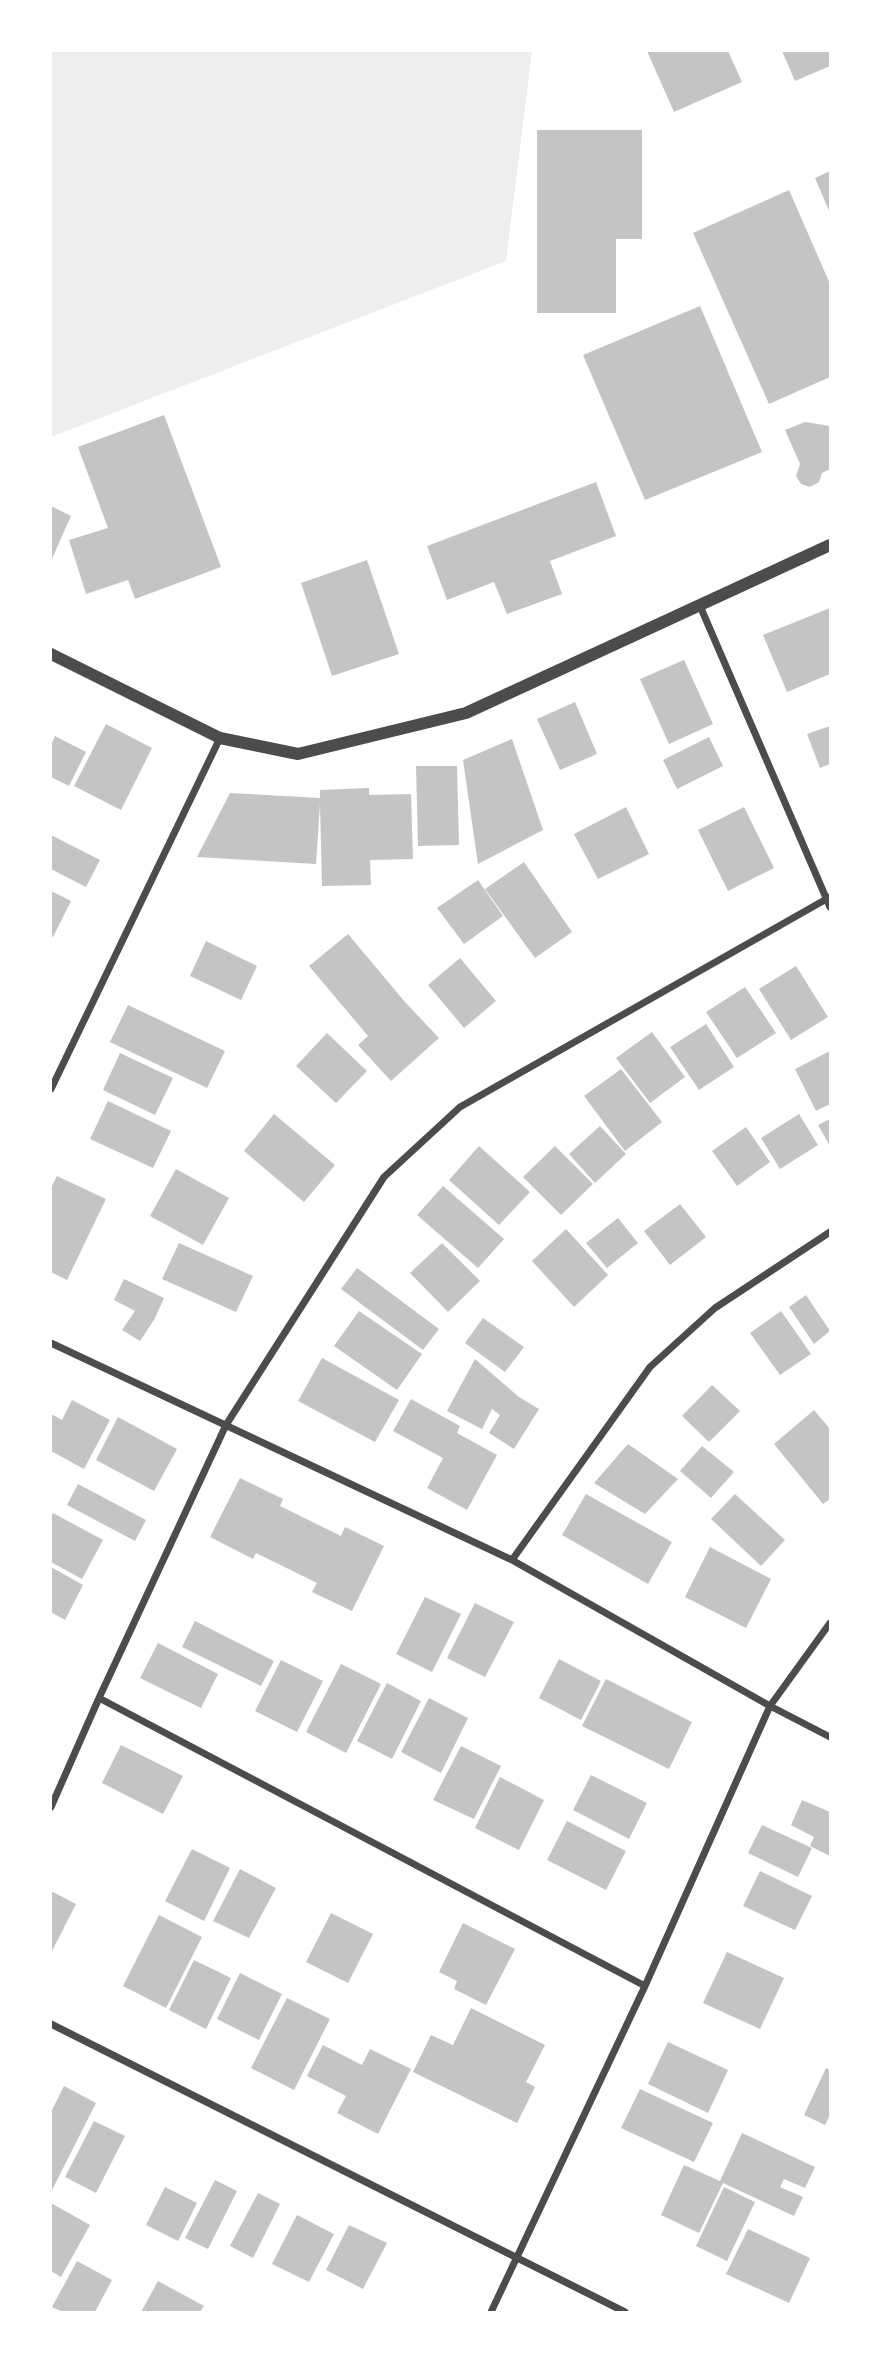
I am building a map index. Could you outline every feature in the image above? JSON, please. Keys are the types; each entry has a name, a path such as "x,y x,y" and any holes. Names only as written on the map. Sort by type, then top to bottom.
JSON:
{"street":[{"path":"51,654 220,738 298,754 466,713 830,545"},
{"path":"700,606 828,897 830,907"},
{"path":"51,1089 220,738"},
{"path":"51,1807 226,1425 384,1177 460,1107 828,897"},
{"path":"512,1560 650,1367 715,1308 830,1232"},
{"path":"51,1343 512,1560 830,1737"},
{"path":"491,2312 645,1986 770,1706 830,1623"},
{"path":"99,1698 645,1986"},
{"path":"51,2024 625,2312"}],"shaded area":[{"path":"51,51 532,51 506,261 51,437"}],"building":[{"path":"647,51 728,51 742,82 674,112"},
{"path":"782,51 830,51 830,66 795,81"},
{"path":"537,130 642,130 642,239 616,239 616,313 537,313"},
{"path":"830,171 830,213 815,178"},
{"path":"789,190 830,284 830,377 769,404 693,233"},
{"path":"700,306 762,452 645,500 583,355"},
{"path":"164,415 221,567 135,599 128,580 86,594 69,540 108,528 78,447"},
{"path":"805,422 830,426 830,469 822,473 819,482 810,487 801,484 796,476 800,464 785,430"},
{"path":"596,482 616,536 550,561 562,594 507,614 494,582 447,600 427,546"},
{"path":"51,506 71,516 51,561"},
{"path":"367,560 399,654 332,676 301,583"},
{"path":"830,608 830,674 787,692 763,635"},
{"path":"684,660 713,724 669,744 640,679"},
{"path":"575,702 597,754 560,770 537,719"},
{"path":"106,724 152,748 121,810 74,786"},
{"path":"830,726 830,764 820,768 807,734"},
{"path":"55,736 86,752 69,786 51,777 51,745"},
{"path":"709,737 723,766 677,789 663,760"},
{"path":"512,739 543,830 478,864 463,760"},
{"path":"416,766 457,766 459,845 418,846"},
{"path":"369,788 369,795 411,794 413,859 370,860 371,885 322,886 320,804 316,864 197,857 230,793 320,798 320,790"},
{"path":"626,807 649,854 598,879 574,834"},
{"path":"744,807 774,868 728,891 698,830"},
{"path":"51,835 100,860 86,887 51,869"},
{"path":"524,862 572,932 535,958 485,889"},
{"path":"478,880 503,916 464,944 437,908"},
{"path":"51,891 71,901 53,937 51,936"},
{"path":"348,934 439,1038 391,1081 358,1045 368,1036 309,966"},
{"path":"206,941 257,966 241,1000 190,976"},
{"path":"460,958 496,1001 464,1028 428,985"},
{"path":"796,966 828,1017 791,1040 759,989"},
{"path":"745,987 776,1033 737,1058 706,1012"},
{"path":"128,1005 225,1051 207,1088 110,1042"},
{"path":"706,1024 734,1067 699,1090 670,1047"},
{"path":"652,1032 685,1077 650,1103 616,1058"},
{"path":"327,1033 367,1071 336,1103 296,1066"},
{"path":"830,1051 830,1104 816,1111 795,1069"},
{"path":"120,1053 173,1078 155,1115 103,1090"},
{"path":"621,1069 662,1122 625,1151 584,1096"},
{"path":"108,1101 171,1131 153,1168 90,1139"},
{"path":"274,1114 335,1165 304,1202 244,1151"},
{"path":"799,1114 818,1145 780,1169 761,1138"},
{"path":"830,1119 830,1146 818,1125"},
{"path":"600,1126 626,1154 595,1183 569,1154"},
{"path":"746,1127 770,1162 737,1186 712,1151"},
{"path":"479,1146 530,1192 499,1225 449,1180"},
{"path":"555,1146 593,1184 561,1215 523,1177"},
{"path":"176,1169 229,1198 203,1245 150,1216"},
{"path":"57,1176 106,1199 67,1280 51,1272 51,1188"},
{"path":"443,1186 504,1239 478,1268 417,1215"},
{"path":"680,1204 706,1237 670,1265 644,1231"},
{"path":"618,1218 638,1243 607,1268 586,1243"},
{"path":"566,1229 608,1275 574,1307 532,1261"},
{"path":"179,1243 253,1276 236,1312 162,1279"},
{"path":"442,1243 480,1281 448,1312 410,1273"},
{"path":"357,1268 439,1329 423,1350 341,1289"},
{"path":"124,1279 164,1298 140,1341 122,1330 135,1311 114,1300"},
{"path":"806,1295 830,1331 814,1344 789,1307"},
{"path":"359,1311 422,1354 397,1390 334,1346"},
{"path":"781,1311 811,1354 780,1375 750,1333"},
{"path":"483,1318 524,1347 505,1372 465,1343"},
{"path":"322,1358 399,1400 375,1442 298,1401"},
{"path":"475,1359 519,1397 539,1409 514,1449 489,1433 500,1415 492,1409 482,1429 447,1411"},
{"path":"712,1385 740,1411 709,1442 682,1416"},
{"path":"411,1399 460,1426 457,1433 497,1455 467,1510 427,1488 443,1458 393,1431"},
{"path":"72,1400 110,1420 84,1469 51,1451 51,1414 62,1420"},
{"path":"814,1410 830,1429 830,1499 823,1504 774,1444"},
{"path":"118,1417 177,1449 154,1491 96,1460"},
{"path":"628,1444 678,1479 645,1514 594,1483"},
{"path":"702,1446 734,1472 711,1498 680,1471"},
{"path":"240,1478 283,1499 280,1506 341,1536 345,1527 384,1546 352,1611 312,1592 317,1583 256,1553 253,1559 210,1537"},
{"path":"78,1484 146,1520 135,1541 67,1505"},
{"path":"586,1494 672,1542 648,1584 562,1535"},
{"path":"735,1494 785,1540 761,1566 711,1519"},
{"path":"53,1513 103,1540 82,1579 51,1562"},
{"path":"710,1547 771,1579 746,1628 685,1597"},
{"path":"51,1567 83,1585 65,1620 51,1612"},
{"path":"425,1597 461,1614 432,1672 396,1654"},
{"path":"475,1603 514,1622 485,1677 447,1658"},
{"path":"195,1621 274,1661 261,1686 182,1647"},
{"path":"158,1643 218,1674 201,1708 140,1678"},
{"path":"559,1659 601,1681 581,1720 539,1698"},
{"path":"281,1660 323,1681 297,1732 255,1711"},
{"path":"341,1664 381,1684 346,1753 306,1732"},
{"path":"606,1679 692,1722 669,1769 582,1726"},
{"path":"387,1683 421,1701 392,1759 357,1741"},
{"path":"429,1698 468,1718 441,1773 401,1752"},
{"path":"121,1745 183,1776 163,1814 102,1783"},
{"path":"461,1746 501,1766 474,1819 433,1800"},
{"path":"591,1775 647,1803 629,1839 573,1810"},
{"path":"500,1777 544,1800 519,1850 475,1828"},
{"path":"802,1800 830,1812 830,1856 810,1846 814,1837 791,1825"},
{"path":"567,1821 626,1851 606,1890 547,1860"},
{"path":"762,1825 812,1848 798,1877 748,1853"},
{"path":"192,1849 230,1868 204,1921 165,1901"},
{"path":"240,1869 276,1888 249,1938 213,1921"},
{"path":"760,1871 812,1896 795,1930 743,1906"},
{"path":"51,1891 76,1904 51,1953"},
{"path":"331,1913 373,1934 348,1983 306,1962"},
{"path":"159,1915 202,1937 166,2008 123,1986"},
{"path":"463,1923 515,1949 486,2005 454,1989 457,1981 439,1972"},
{"path":"727,1952 784,1978 760,2029 703,2003"},
{"path":"194,1960 231,1978 206,2029 169,2010"},
{"path":"240,1973 282,1994 259,2040 217,2019"},
{"path":"287,1998 330,2019 294,2090 251,2068"},
{"path":"471,2008 545,2045 526,2082 535,2087 517,2123 413,2072 431,2035 453,2045"},
{"path":"668,2042 728,2070 708,2113 648,2084"},
{"path":"323,2045 362,2065 370,2049 411,2069 378,2134 337,2113 346,2096 307,2076"},
{"path":"826,2068 830,2070 830,2115 825,2125 804,2115"},
{"path":"64,2086 96,2103 51,2192 51,2112"},
{"path":"640,2089 713,2123 694,2162 621,2128"},
{"path":"94,2121 125,2136 96,2193 65,2177"},
{"path":"742,2133 815,2167 805,2188 784,2179 780,2187 803,2197 794,2216 723,2183 699,2233 661,2215 684,2165 720,2181"},
{"path":"215,2180 237,2191 208,2249 185,2238"},
{"path":"165,2187 197,2203 178,2241 146,2225"},
{"path":"724,2187 755,2202 727,2261 696,2246"},
{"path":"258,2193 280,2204 253,2258 230,2246"},
{"path":"51,2203 90,2225 61,2277 51,2271"},
{"path":"297,2215 334,2234 309,2282 272,2264"},
{"path":"349,2225 387,2243 363,2289 326,2270"},
{"path":"748,2229 810,2258 789,2303 726,2274"},
{"path":"77,2261 112,2280 95,2312 63,2312 52,2307"},
{"path":"158,2281 204,2306 200,2312 141,2312"}]}
